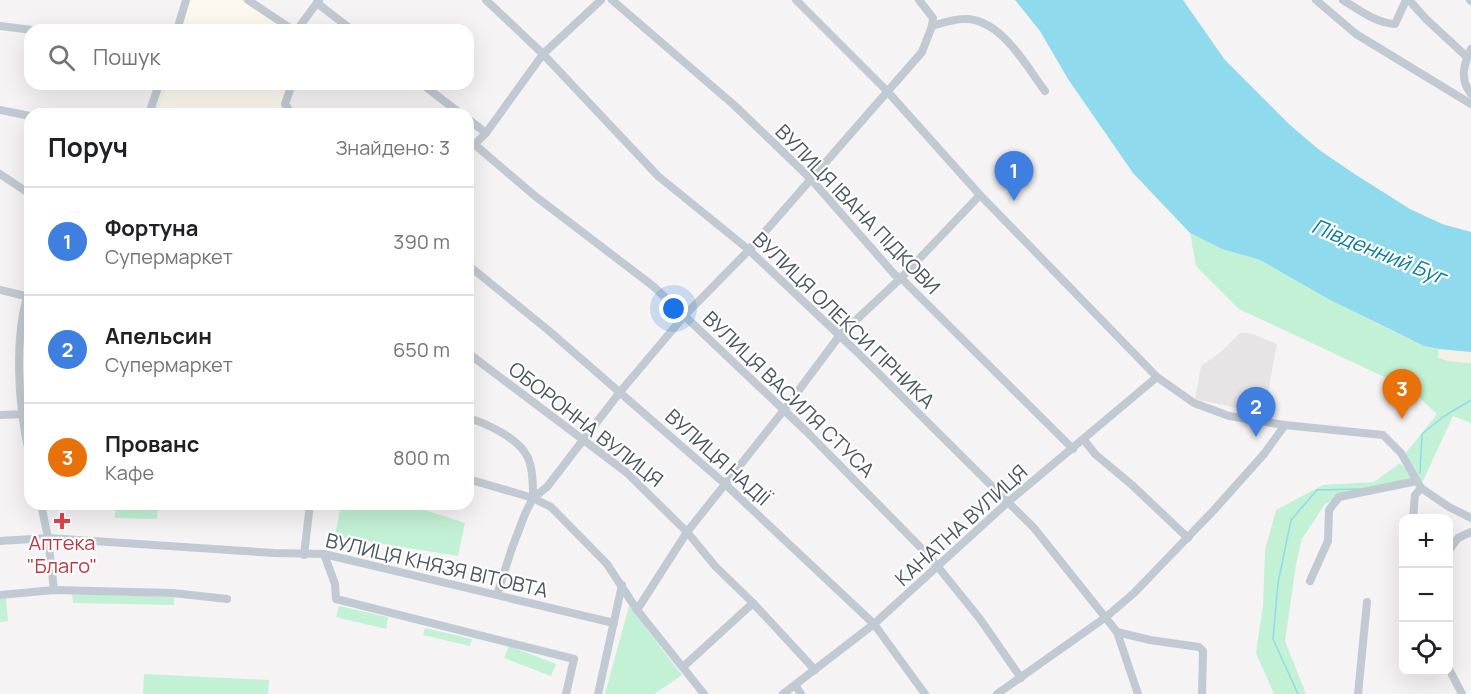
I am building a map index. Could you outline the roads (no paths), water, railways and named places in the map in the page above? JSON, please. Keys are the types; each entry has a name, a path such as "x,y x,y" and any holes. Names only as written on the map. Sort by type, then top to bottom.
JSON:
{"street":[{"path":"179,24 186,0"},
{"path":"248,0 286,24"},
{"name":"ВУЛИЦЯ ОЛЕКСИ ГІРНИКА","path":"486,0 543,54 658,176 749,250 840,335 1034,528 1117,632 1138,694"},
{"path":"474,144 486,133 543,54 601,0"},
{"name":"ВУЛИЦЯ ІВАНА ПІДКОВИ","path":"612,0 734,105 811,179 895,275 901,278 1072,449"},
{"path":"796,0 887,91 980,195 1157,377 1194,403 1229,416 1286,425 1383,435 1401,453 1419,485 1449,507 1471,518"},
{"path":"533,498 547,487 685,315 749,250 922,52 933,18 919,0"},
{"path":"1316,0 1356,33 1471,104"},
{"path":"1344,0 1365,15 1388,24 1395,24 1408,0 1426,19 1469,53 1463,67 1465,86 1471,94"},
{"path":"300,24 318,2 345,24"},
{"path":"932,26 965,19 992,26 1003,36 1045,91"},
{"path":"0,27 24,29"},
{"path":"150,108 157,90"},
{"path":"288,108 286,100 289,90"},
{"path":"430,90 453,108"},
{"path":"0,110 24,115"},
{"path":"474,124 486,133"},
{"name":"ВУЛИЦЯ ВАСИЛЯ СТУСА","path":"474,144 535,196 653,286 784,410 930,557 980,619 1021,678"},
{"path":"0,174 24,190"},
{"path":"637,610 687,532 840,335 901,278 980,195"},
{"name":"ВУЛИЦЯ НАДІЇ","path":"474,270 621,392 724,483 874,624 925,694"},
{"path":"0,291 24,296"},
{"path":"24,320 20,344 21,414 24,428"},
{"name":"ОБОРОННА ВУЛИЦЯ","path":"474,357 626,472 687,532 715,566 815,670"},
{"name":"КАНАТНА ВУЛИЦЯ","path":"783,694 874,624 1008,502 1157,377"},
{"path":"0,415 21,414"},
{"path":"474,419 501,432 527,455 533,486 533,498 512,548 497,595"},
{"path":"997,694 1106,618 1134,593 1188,538 1264,454 1286,425"},
{"path":"1084,440 1095,454 1188,538"},
{"path":"474,481 533,498 550,507 607,564 637,610 704,694"},
{"path":"1413,514 1415,495 1419,485"},
{"path":"1310,581 1328,541 1329,510 1339,497 1419,485"},
{"path":"42,510 54,590"},
{"path":"304,555 309,510"},
{"path":"1453,546 1458,538 1471,532"},
{"name":"ВУЛИЦЯ КНЯЗЯ ВІТОВТА","path":"0,541 48,538 304,555 324,554 614,623"},
{"path":"324,554 335,584 336,599 574,660 566,694"},
{"path":"598,694 622,585"},
{"path":"0,595 54,590 173,593 227,599"},
{"path":"1358,694 1367,602"},
{"path":"684,667 753,603"},
{"path":"1117,632 1150,640 1199,647 1203,651 1202,694"},
{"path":"1453,675 1462,694"},
{"path":"795,685 801,694"}],"water":[{"name":"Південний Буг","path":"1015,0 1183,0 1225,60 1289,124 1318,149 1410,209 1442,224 1471,232 1471,352 1424,346 1330,300 1260,260 1222,249 1190,233 1133,173 1068,79 1040,31"}],"waterway":[{"path":"1420,473 1422,434 1443,417 1471,400"},
{"path":"1298,694 1273,639 1278,583 1291,520 1317,490 1359,489"}],"place":[{"name":"Фортуна","path":"1014,201"},
{"name":"Прованс","path":"1402,419"},
{"name":"Апельсин","path":"1256,437"},
{"name":"Аптека \"Благо\"","path":"62,521"}]}
